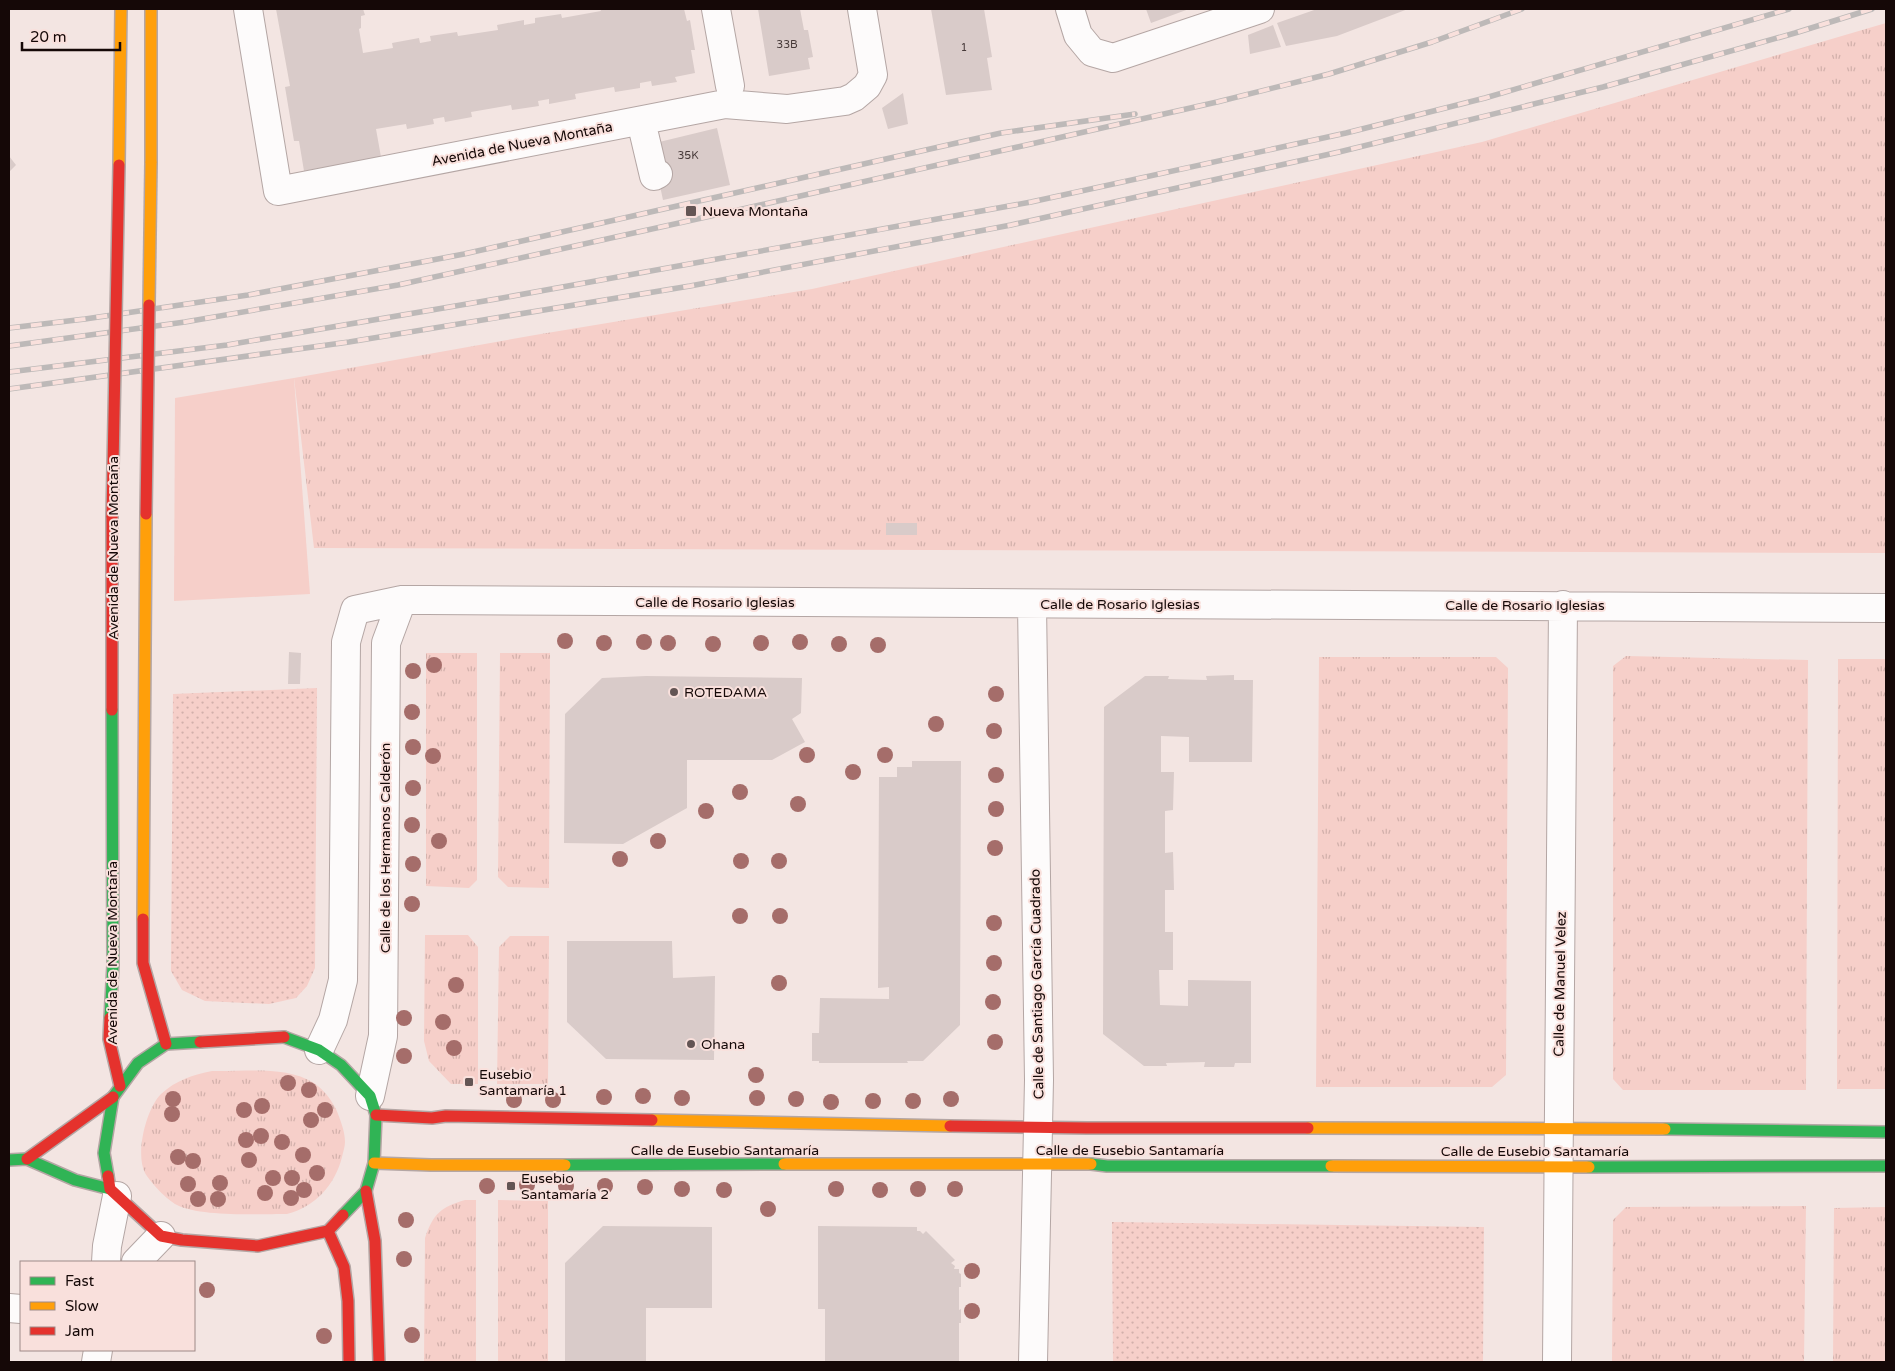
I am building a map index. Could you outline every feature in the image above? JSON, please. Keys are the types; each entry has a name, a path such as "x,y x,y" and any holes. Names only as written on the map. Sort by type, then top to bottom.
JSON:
{"main road":[{"name":"Avenida de Nueva Montaña","path":"120,1086 109,1039 113,965 112,516 121,9"},
{"path":"151,9 144,963 166,1044"},
{"path":"27,1159 113,1097 138,1064 166,1044 284,1037 318,1050 341,1065 373,1106 374,1164 366,1191 375,1241 379,1362"},
{"path":"113,1097 104,1153 114,1192"},
{"name":"Calle de Eusebio Santamaría","path":"373,1106 432,1118 446,1116 1038,1126 1558,1128 1886,1132"},
{"path":"9,1160 27,1159 75,1180 114,1192 161,1236 182,1240 258,1246 328,1231 366,1191"},
{"name":"Calle de Eusebio Santamaría","path":"374,1164 981,1164 1038,1166 1087,1164 1126,1166 1504,1166 1557,1168 1614,1166 1886,1166"},
{"path":"328,1231 344,1267 348,1301 349,1362"}],"street":[{"name":"Avenida de Nueva Montaña","path":"248,9 278,191 725,104 787,109 854,97 867,86 873,76 862,9"},
{"path":"716,9 730,86"},
{"path":"1070,9 1078,35 1092,52 1113,58 1260,9"},
{"path":"641,121 654,176 658,174"},
{"name":"Calle de Rosario Iglesias","path":"318,1050 333,1020 342,980 346,642 356,610 402,600 1032,605 1563,605 1886,608"},
{"name":"Calle de los Hermanos Calderón","path":"373,1106 383,1036 386,643 402,600"},
{"name":"Calle de Santiago García Cuadrado","path":"1032,605 1038,1126 1033,1362"},
{"name":"Calle de Manuel Velez","path":"1557,1362 1557,1168 1563,605"},
{"path":"106,1261 114,1192"},
{"path":"137,1261 161,1236"}],"green space":[{"path":"1886,23 1886,553 314,548 294,378 535,335 812,289 1482,142"},
{"path":"294,378 310,594 174,601 175,398"},
{"path":"426,653 477,653 477,880 469,888 426,886"},
{"path":"500,653 550,653 549,888 508,887 498,877"},
{"path":"1626,656 1808,660 1806,1090 1623,1090 1613,1079 1613,666"},
{"path":"1319,657 1496,657 1508,668 1506,1075 1492,1087 1316,1087"},
{"path":"1838,659 1886,659 1886,1089 1837,1089"},
{"path":"317,688 315,968 307,986 296,998 269,1004 205,1001 182,990 171,971 173,694"},
{"path":"425,935 468,935 478,947 478,1084 451,1084 429,1061 424,1041"},
{"path":"510,936 549,936 548,1084 497,1084 499,947"},
{"path":"212,1071 264,1071 290,1074 303,1077 314,1083 326,1094 336,1109 342,1125 345,1144 339,1167 334,1177 315,1200 297,1211 287,1214 215,1213 187,1209 177,1205 151,1182 142,1165 141,1155 144,1132 151,1110 161,1094 167,1089 191,1076"},
{"path":"465,1200 476,1200 476,1362 424,1362 425,1238 431,1223 439,1213"},
{"path":"498,1200 548,1201 548,1362 498,1362"},
{"path":"1806,1206 1804,1362 1612,1362 1613,1220 1626,1207"},
{"path":"1886,1207 1886,1362 1833,1362 1834,1208"},
{"path":"1112,1222 1484,1227 1483,1362 1113,1362"}],"building":[{"path":"276,9 363,9 365,15 361,16 361,28 359,29 363,53 393,48 392,43 419,38 420,43 431,41 430,36 457,32 458,36 498,30 497,25 524,20 524,25 535,23 535,18 561,14 562,18 601,11 600,9 684,9 687,21 690,20 695,50 691,50 695,73 675,77 677,82 652,86 651,81 640,83 640,88 615,92 614,87 575,94 576,99 549,104 549,99 538,101 539,106 512,110 511,105 471,112 472,117 445,122 444,117 433,119 434,124 407,129 406,124 376,129 381,157 304,171 299,141 294,141 285,87 290,86"},
{"path":"758,9 800,9 804,30 808,30 813,57 808,58 810,69 769,76"},
{"path":"931,9 984,9 992,57 987,58 992,90 946,95"},
{"path":"1146,9 1189,9 1151,23"},
{"path":"1317,9 1408,9 1337,36 1286,46 1277,23"},
{"path":"1273,25 1281,47 1250,54 1248,35"},
{"path":"903,93 908,124 888,129 882,108"},
{"name":"Nueva Montaña","path":"717,128 730,185 663,200 651,144"},
{"path":"9,156 16,165 9,172"},
{"path":"886,523 917,523 917,535 886,535"},
{"path":"289,652 301,653 300,684 288,684"},
{"path":"1234,675 1234,680 1253,680 1252,762 1189,762 1189,737 1161,736 1161,772 1174,772 1173,810 1165,811 1165,853 1173,852 1174,890 1165,890 1165,932 1173,932 1173,970 1159,970 1160,1005 1188,1006 1188,980 1251,981 1251,1063 1235,1063 1234,1067 1204,1067 1205,1062 1166,1063 1167,1066 1144,1066 1103,1034 1104,707 1145,676 1169,676 1168,679 1207,680 1206,676"},
{"path":"646,676 802,678 801,713 792,719 805,742 772,760 687,760 687,808 623,844 564,843 565,714 602,678"},
{"path":"912,761 961,761 960,1025 923,1061 907,1061 908,1063 819,1063 819,1061 812,1061 812,1033 819,1033 820,998 889,999 889,987 878,988 879,777 897,777 897,767 912,767"},
{"path":"567,941 672,941 673,978 715,976 714,1060 606,1059 567,1022"},
{"path":"603,1226 712,1227 712,1308 646,1308 646,1362 565,1362 565,1263"},
{"path":"818,1226 917,1227 917,1231 923,1234 926,1231 955,1260 951,1263 955,1266 954,1269 959,1269 961,1274 961,1287 959,1287 961,1323 959,1323 959,1362 825,1362 825,1309 818,1309"}],"railway":[{"path":"9,346 185,322 398,285 738,210 1217,102 1329,74 1432,42 1522,9"},
{"path":"9,372 227,345 502,298 1031,202 1346,133 1485,98 1789,9"},
{"path":"9,389 349,342 690,286 1011,225 1339,152 1603,87 1795,33 1872,9"},
{"path":"9,328 248,295 464,254 1001,133 1135,114"}],"traffic: fast":[{"path":"110,1018 113,965 112,710"},
{"path":"284,1037 319,1050 341,1065 370,1096 376,1115 374,1163 366,1191 343,1215"},
{"path":"108,1176 104,1153 113,1097 138,1063 166,1044 200,1042"},
{"path":"1665,1129 1886,1132"},
{"path":"9,1160 27,1159 75,1180 110,1189"},
{"path":"565,1165 784,1164"},
{"path":"1091,1164 1107,1166 1331,1166"},
{"path":"1589,1167 1886,1166"}],"traffic: slow":[{"path":"119,165 121,9"},
{"path":"151,9 151,163"},
{"path":"149,305 151,163"},
{"path":"143,919 146,514"},
{"path":"652,1120 950,1126"},
{"path":"1308,1128 1665,1129"},
{"path":"374,1163 565,1165"},
{"path":"784,1164 1091,1164"},
{"path":"1331,1166 1589,1167"}],"traffic: jam":[{"path":"112,516 119,165"},
{"path":"146,514 149,305"},
{"path":"112,516 112,710"},
{"path":"143,919 143,963 166,1044"},
{"path":"110,1018 109,1039 120,1086"},
{"path":"200,1042 284,1037"},
{"path":"27,1159 113,1097"},
{"path":"376,1115 432,1118 446,1116 652,1120"},
{"path":"950,1126 1308,1128"},
{"path":"108,1176 110,1189 161,1236 182,1240 258,1246 328,1231 343,1215"},
{"path":"366,1191 375,1241 379,1362"},
{"path":"328,1231 344,1267 348,1301 349,1362"}],"place":[{"name":"Nueva Montaña","path":"691,211"},
{"name":"ROTEDAMA","path":"674,692"},
{"name":"Ohana","path":"691,1044"},
{"name":"Eusebio Santamaría 1","path":"469,1082"},
{"name":"Eusebio Santamaría 2","path":"511,1186"}]}
